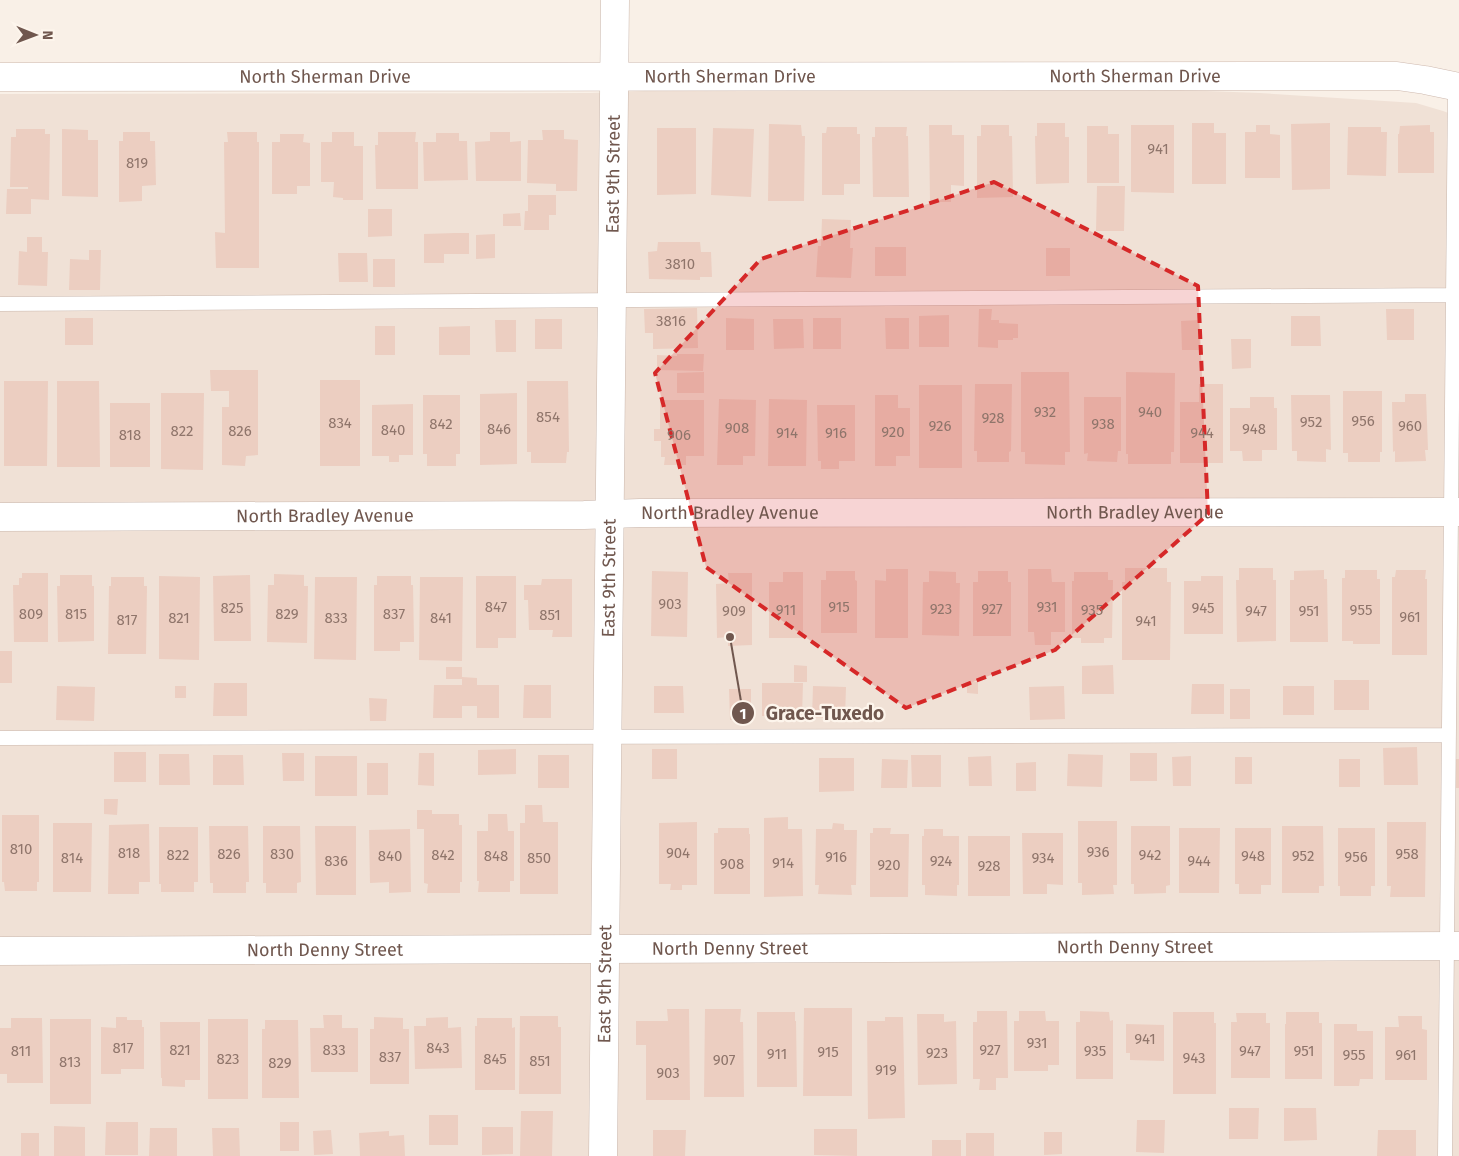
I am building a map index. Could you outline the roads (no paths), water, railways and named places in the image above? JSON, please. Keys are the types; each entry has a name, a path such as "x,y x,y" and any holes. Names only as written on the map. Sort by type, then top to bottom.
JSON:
{"street":[{"name":"East 9th Street","path":"603,1156 615,0"},
{"name":"North Sherman Drive","path":"0,77 1397,76 1457,87"},
{"name":"North Bradley Avenue","path":"0,517 640,513 1455,512"},
{"name":"North Denny Street","path":"0,951 1453,946"}],"lane":[{"path":"1450,1155 1453,946 1449,734 1455,512 1453,295 1457,87"},
{"path":"0,304 1453,295"},
{"path":"0,738 1449,734"}],"place":[{"name":"Grace-Tuxedo","path":"730,637"}]}
